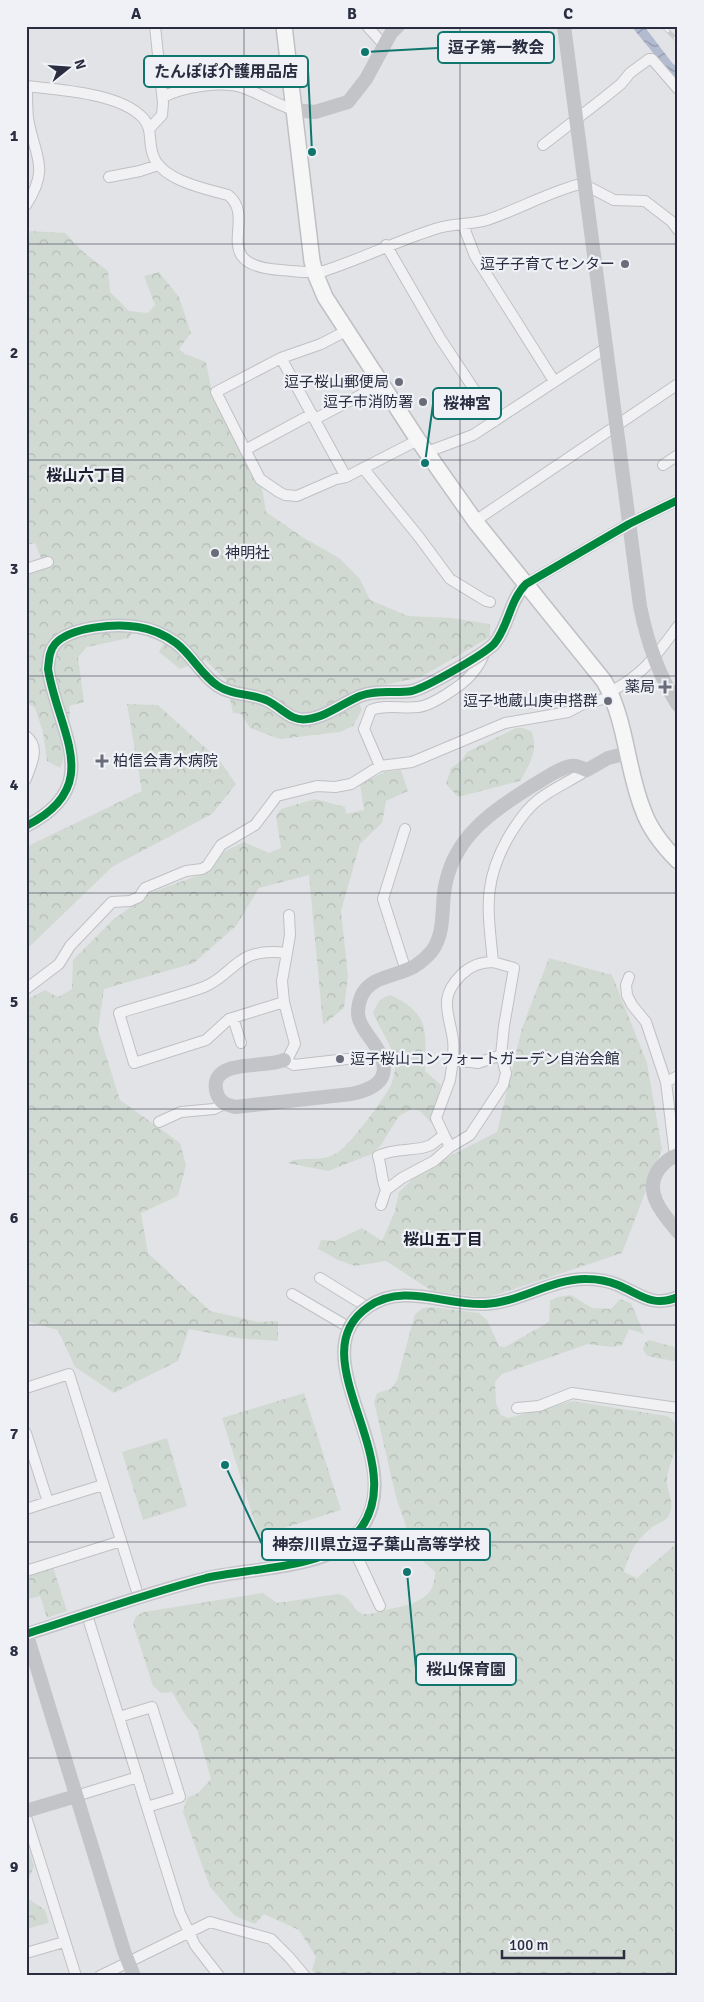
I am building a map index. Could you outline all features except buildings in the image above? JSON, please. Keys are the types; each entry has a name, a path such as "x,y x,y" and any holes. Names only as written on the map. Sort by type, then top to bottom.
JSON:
{"main road":[{"path":"284,26 315,273 324,297 418,440 475,520 595,668 611,694 620,718 643,810 659,839 678,861"}],"street":[{"path":"150,128 162,115 163,97 155,26"},
{"path":"367,26 385,46"},
{"path":"163,97 183,88 232,86 242,87 294,110 315,112 348,102 366,79 392,33 398,26"},
{"path":"564,26 640,606 654,658 665,683 678,705"},
{"path":"544,145 621,84 630,73 649,59 652,59 678,88"},
{"path":"26,205 38,184 41,171 28,119 27,86 110,98 133,110 143,118 150,128 152,154 158,165 193,186 228,195 232,198 238,211 237,245 244,260 262,269 315,273 333,268 386,245 437,228 488,220 563,189 584,184 614,200 645,201 671,221 678,230"},
{"path":"110,177 158,165"},
{"path":"463,225 475,256 554,381"},
{"path":"386,245 440,338 496,421"},
{"path":"346,331 321,344 282,358 216,392 260,479 285,495 297,496 336,479 346,477 418,440"},
{"path":"427,452 473,435 606,348"},
{"path":"282,358 346,477"},
{"path":"245,450 382,384"},
{"path":"475,520 678,384"},
{"path":"663,465 678,455"},
{"path":"364,468 450,579 486,602 490,602"},
{"path":"27,825 53,809 68,786 72,772 72,755 48,669 49,656 54,646 62,637 73,632 125,626 138,627 155,632 175,642 189,654 217,686 228,692 268,701 290,716 298,719 308,719 360,696 372,693 402,692 424,687 486,650 500,635 518,592 526,584 629,524 678,500"},
{"path":"26,569 48,562"},
{"path":"26,989 59,964 70,946 112,902 130,901 139,897 145,888 186,871 202,869 207,866 221,844 255,825 277,796 317,786 335,787 351,784 380,766 412,762 505,723 568,712 583,704 611,694 638,675 654,658 678,626"},
{"path":"380,766 364,729 371,710 378,708 419,707 432,703 470,677 481,663 486,650"},
{"path":"26,736 34,744 35,750 26,778"},
{"path":"493,962 488,906 489,886 497,856 517,822 533,804 558,786 573,780 608,758 628,753"},
{"path":"289,915 290,935 282,982 284,1002 294,1044 289,1056 284,1060 225,1070 220,1074 215,1086 219,1099 224,1104 235,1107 351,1094 363,1092 376,1085 384,1074 385,1066 376,1046 360,1021 359,1004 362,994 374,982 406,971 425,959 433,949 439,937 448,874 453,860 469,834 494,810 553,774 574,766 587,770"},
{"path":"405,829 383,899 406,971"},
{"path":"284,1002 233,1018 224,1023 206,1040 134,1063 119,1013 209,984 222,978 242,960 251,956 274,952 287,953"},
{"path":"381,1204 386,1190 413,1171 434,1161 450,1147 470,1135 503,1085 506,1073 501,1055 505,1018 514,968 493,962 484,962 468,970 454,983 446,997 446,1007 453,1041 453,1060 450,1080 436,1118 450,1147"},
{"path":"629,977 626,985 628,995 632,1005 646,1022 666,1082 676,1156 668,1158 655,1174 654,1197 659,1209 678,1232"},
{"path":"233,1018 241,1043"},
{"path":"453,1060 478,1063 501,1055"},
{"path":"284,1060 294,1064 347,1059"},
{"path":"666,1082 678,1076"},
{"path":"159,1122 181,1112 214,1109 224,1104"},
{"path":"386,1190 381,1177 382,1171 378,1156 396,1150 422,1148 431,1145 444,1134"},
{"path":"320,1278 367,1308"},
{"path":"134,1976 128,1962 26,1633 207,1578 321,1557 341,1548 350,1541 366,1522 374,1502 375,1470 346,1370 344,1350 350,1328 358,1315 385,1298 404,1295 474,1304 493,1304 581,1279 598,1279 616,1284 653,1301 667,1301 678,1297"},
{"path":"292,1294 350,1328"},
{"path":"26,1388 69,1374 139,1598"},
{"path":"517,1408 539,1406 572,1394 678,1408"},
{"path":"26,1433 48,1502"},
{"path":"26,1509 103,1485"},
{"path":"26,1571 121,1541"},
{"path":"350,1541 380,1606"},
{"path":"87,1615 180,1913 188,1932 218,1976"},
{"path":"119,1717 152,1707 180,1797 147,1807"},
{"path":"26,1811 138,1777"},
{"path":"26,1817 76,1976"},
{"path":"100,1976 210,1922 267,1937 279,1946 304,1976"},
{"path":"26,1953 64,1942"}],"green space":[{"path":"30,231 65,233 82,251 108,271 110,292 129,311 148,313 155,305 144,276 159,272 179,297 191,333 179,349 185,354 206,362 212,393 262,488 266,512 304,538 339,558 360,579 370,600 408,616 452,618 490,624 490,637 421,677 353,692 362,710 353,726 340,732 280,739 250,728 241,714 233,713 226,680 205,660 180,669 159,652 168,634 132,632 129,638 87,647 78,657 84,702 69,706 70,716 62,741 63,760 60,768 47,761 43,732 35,708 26,702 26,574 36,570 41,558 35,543 26,545 26,249"},
{"path":"127,704 158,705 220,761 236,784 212,814 112,867 26,950 26,847 142,791"},
{"path":"516,728 523,728 532,732 534,739 532,758 520,781 458,797 446,784 451,768 462,760 467,752"},
{"path":"401,770 408,791 386,801 382,823 360,844 341,911 348,976 344,1008 323,1025 309,875 259,888 236,926 194,963 104,989 98,1030 120,1100 180,1143 186,1165 178,1196 141,1213 148,1253 210,1311 259,1322 278,1321 278,1341 236,1338 189,1329 178,1361 114,1393 75,1367 58,1330 26,1321 26,1000 45,990 58,997 72,989 73,960 114,919 150,893 210,871 223,852 244,842 269,853 281,848 276,816 281,809 315,799 345,807 346,814 364,810 360,784 385,772"},
{"path":"549,958 612,975 647,1063 662,1149 622,1253 487,1298 432,1291 386,1261 355,1266 338,1260 318,1249 321,1240 335,1241 362,1228 382,1241 395,1211 399,1192 422,1170 497,1132 522,1028"},
{"path":"390,995 413,1009 420,1017 423,1026 425,1035 425,1071 441,1085 433,1125 420,1111 412,1109 399,1116 381,1145 372,1154 328,1171 287,1163 298,1159 329,1157 341,1150 357,1133 387,1092 394,1076 394,1059 390,1045 373,1012 380,1000"},
{"path":"571,1295 592,1308 611,1309 620,1299 631,1303 644,1334 629,1329 622,1345 612,1347 588,1344 502,1374 495,1382 496,1403 501,1415 508,1418 572,1401 667,1416 678,1429 677,1445 667,1479 672,1507 667,1518 652,1527 637,1542 631,1552 624,1572 637,1578 678,1542 678,1976 316,1976 312,1969 316,1957 299,1930 264,1914 255,1924 235,1916 210,1887 183,1812 187,1798 198,1793 211,1779 197,1729 186,1716 172,1692 161,1693 153,1686 133,1624 136,1616 144,1612 263,1593 277,1603 338,1594 347,1598 358,1611 367,1614 411,1604 426,1596 434,1582 435,1572 416,1555 396,1497 374,1402 377,1393 391,1389 397,1380 415,1314 423,1308 432,1307 479,1313 487,1320 499,1346 505,1347 549,1322 550,1301 557,1297"},
{"path":"649,1340 678,1348 678,1362 647,1356 643,1349 645,1343"},
{"path":"304,1393 341,1510 259,1536 222,1418"},
{"path":"167,1438 187,1506 143,1520 122,1452"},
{"path":"53,1567 67,1611 47,1618 40,1596 26,1600 26,1576"},
{"path":"26,1839 34,1866 26,1887"},
{"path":"26,1897 45,1910 49,1923 26,1929"}],"water":[{"path":"631,26 644,26 673,64 678,67 678,83"}],"railway":[{"path":"663,26 678,41"}],"cycle path":[{"path":"26,826 50,810 65,793 71,775 71,756 67,736 48,669 52,650 55,644 62,638 82,630 106,626 129,626 148,629 176,643 218,686 236,693 262,698 297,718 315,718 366,694 412,691 430,684 467,663 494,644 503,629 516,598 526,584 629,524 678,500"},
{"path":"26,1634 206,1578 299,1563 318,1558 347,1543 368,1515 374,1485 370,1452 350,1387 344,1356 349,1329 368,1307 381,1300 396,1296 410,1296 470,1304 497,1303 561,1282 587,1279 602,1280 614,1284 646,1299 661,1301 678,1297"}],"place":[{"name":"逗子第一教会","path":"365,52"},
{"name":"たんぽぽ介護用品店","path":"312,152"},
{"name":"逗子子育てセンター","path":"625,264"},
{"name":"逗子桜山郵便局","path":"399,382"},
{"name":"逗子市消防署","path":"423,402"},
{"name":"桜神宮","path":"425,463"},
{"name":"神明社","path":"215,553"},
{"name":"薬局","path":"665,687"},
{"name":"逗子地蔵山庚申搭群","path":"608,701"},
{"name":"柏信会青木病院","path":"102,761"},
{"name":"逗子桜山コンフォートガーデン自治会館","path":"340,1059"},
{"name":"神奈川県立逗子葉山高等学校","path":"225,1465"},
{"name":"桜山保育園","path":"407,1572"}],"district":[{"name":"桜山六丁目","path":"86,475"},
{"name":"桜山五丁目","path":"443,1239"}]}
